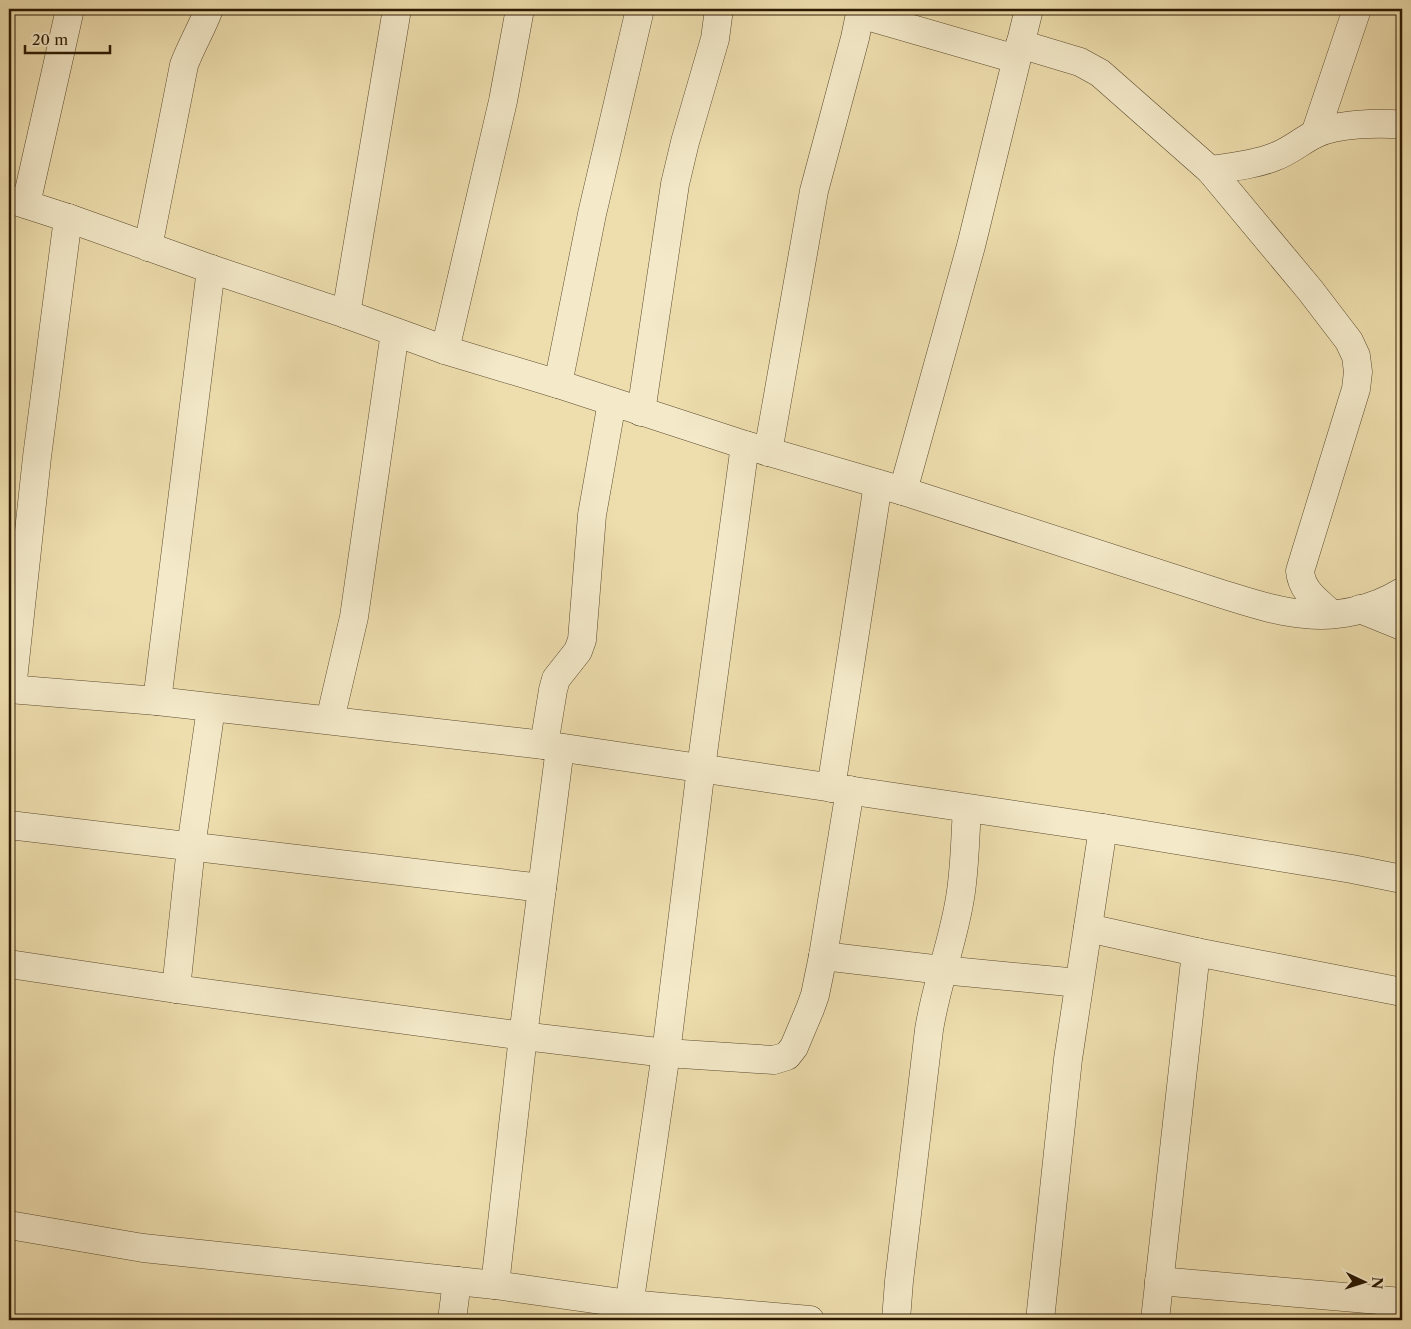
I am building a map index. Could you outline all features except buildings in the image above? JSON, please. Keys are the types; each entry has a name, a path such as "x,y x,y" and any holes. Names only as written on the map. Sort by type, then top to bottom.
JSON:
{"street":[{"path":"70,9 17,202 346,314 445,350 558,384 756,449 891,488 1233,598 1305,614 1332,614 1352,612 1402,592"},
{"path":"148,247 184,65 189,50 209,9"},
{"path":"346,314 397,9"},
{"path":"445,350 503,100 520,9"},
{"path":"558,384 592,214 640,9"},
{"path":"641,412 675,184 685,142 715,39 719,9"},
{"path":"9,964 176,989 523,1036 666,1052 774,1060 787,1056 794,1047 810,1009 815,995 823,956 840,789 891,488 971,246 1029,9"},
{"path":"1315,134 1358,9"},
{"path":"628,1312 666,1052 701,768 756,449 818,169 861,12 1018,52 1080,62 1100,74 1210,170 1310,290 1349,341 1356,356 1358,372 1356,389 1300,571 1301,581 1308,592 1332,614"},
{"path":"1210,170 1261,162 1277,156 1315,134 1328,130 1368,123 1402,125"},
{"path":"68,218 10,689 330,720 552,746 1103,828 1402,879"},
{"path":"157,702 211,269"},
{"path":"330,720 354,617 395,332"},
{"path":"495,1285 542,888 552,746 553,690 556,680 578,651 582,640 592,515 612,402"},
{"path":"1360,609 1402,626"},
{"path":"176,989 191,847 212,708"},
{"path":"896,1320 929,1030 932,1010 960,897 967,809"},
{"path":"9,825 542,888"},
{"path":"1040,1320 1068,1059 1103,828"},
{"path":"1088,928 1196,952 1402,992"},
{"path":"1155,1320 1196,952"},
{"path":"823,956 1079,983"},
{"path":"9,1225 143,1248 495,1285 628,1312 810,1320"},
{"path":"452,1320 457,1281"},
{"path":"1159,1281 1402,1302"}]}
